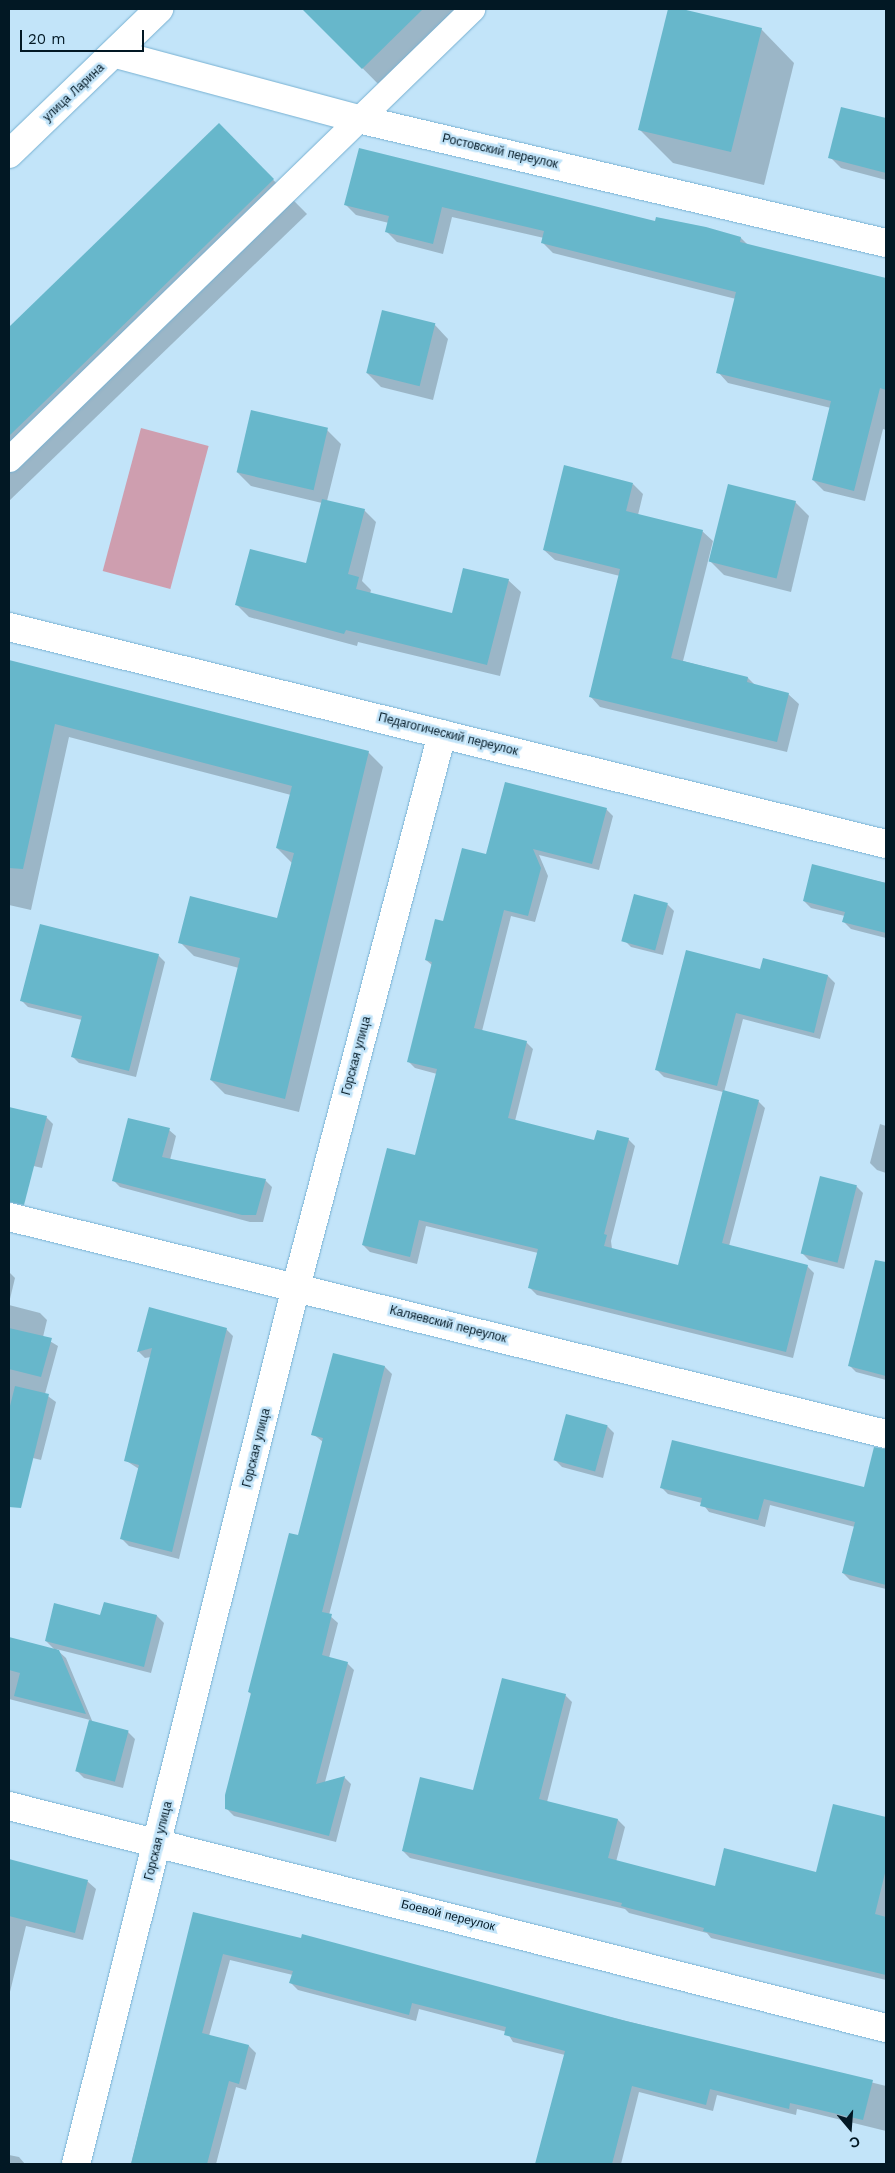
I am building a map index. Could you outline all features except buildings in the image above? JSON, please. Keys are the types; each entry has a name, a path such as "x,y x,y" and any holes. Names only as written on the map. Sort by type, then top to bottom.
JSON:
{"street":[{"name":"улица Ларина","path":"9,154 116,54 160,9"},
{"name":"Ростовский переулок","path":"116,54 358,119 886,243"},
{"name":"Педагогический переулок","path":"9,627 886,844"},
{"name":"Горская улица","path":"76,2164 159,1843 296,1287 442,734"},
{"name":"Каляевский переулок","path":"9,1217 886,1434"},
{"name":"Боевой переулок","path":"9,1806 886,2028"}],"lane":[{"path":"9,459 472,9"}],"shaded area":[{"path":"141,428 209,446 170,589 103,571"}]}
